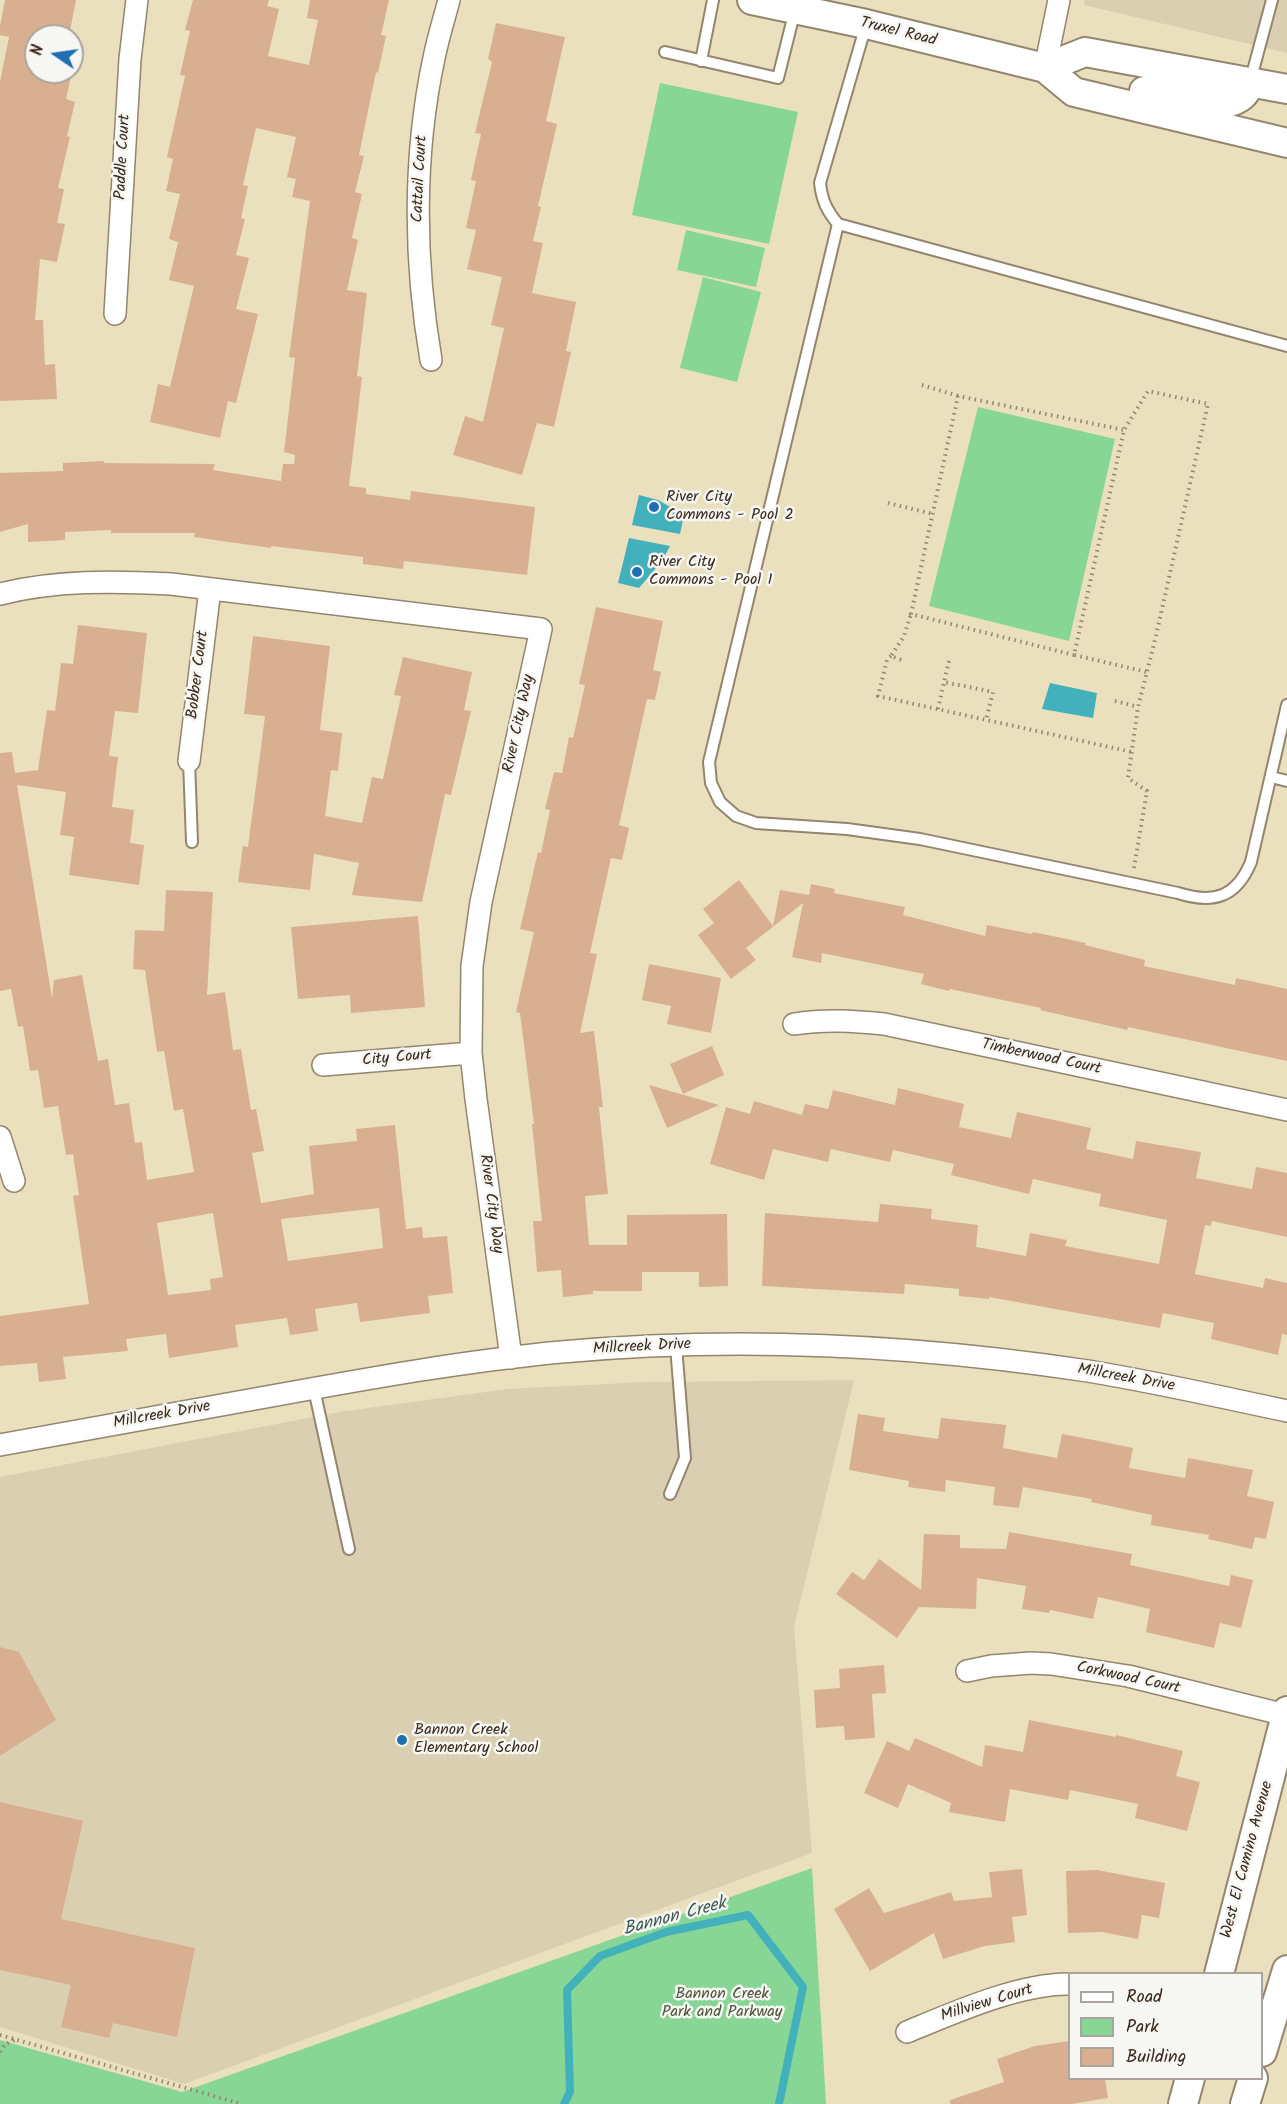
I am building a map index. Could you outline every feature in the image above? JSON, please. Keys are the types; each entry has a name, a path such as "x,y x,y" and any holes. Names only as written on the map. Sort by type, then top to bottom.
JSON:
{"main road":[{"name":"Truxel Road","path":"752,0 866,24 1045,69 1074,92 1287,143"},
{"path":"1045,69 1085,52 1287,89"},
{"path":"1074,92 1109,84 1227,103 1238,100 1246,93 1250,82"},
{"name":"West El Camino Avenue","path":"1220,1972 1286,1713"},
{"path":"1263,2049 1287,1970"},
{"path":"1183,2104 1190,2080"},
{"path":"1245,2104 1253,2080"}],"street":[{"name":"Paddle Court","path":"115,314 130,59 137,0"},
{"name":"Cattail Court","path":"431,360 418,253 419,169 434,58 449,0"},
{"path":"1045,69 1059,0"},
{"name":"River City Way","path":"0,594 61,584 116,581 171,584 541,629 481,902 472,966 471,1053 511,1358"},
{"name":"Bobber Court","path":"189,760 210,589"},
{"name":"Timberwood Court","path":"794,1024 847,1020 884,1024 1287,1110"},
{"name":"City Court","path":"323,1065 471,1053"},
{"path":"0,1137 14,1181"},
{"name":"Millcreek Drive","path":"0,1445 414,1371 563,1352 676,1346 864,1348 978,1357 1089,1371 1287,1411"},
{"name":"Corkwood Court","path":"967,1671 1001,1665 1051,1664 1128,1676 1286,1713"},
{"name":"Millview Court","path":"907,2032 956,2012 1024,1990 1068,1984"}],"lane":[{"path":"701,61 713,0"},
{"path":"1250,82 1272,0"},
{"path":"665,52 778,78 795,9"},
{"path":"866,24 820,183 821,196 826,209 838,225 1287,346"},
{"path":"838,225 709,762 711,783 720,802 736,816 756,824 847,829 920,839 1132,883 1197,899 1216,898 1233,889 1246,875 1251,862 1287,705"},
{"path":"189,760 192,842"},
{"path":"1271,777 1287,781"},
{"path":"670,1494 685,1458 676,1346"},
{"path":"314,1389 349,1549"}],"path":[{"path":"922,385 958,396 1124,430"},
{"path":"1074,656 1124,430 1148,391 1208,404 1138,707 1128,778 1147,791 1132,883"},
{"path":"958,396 911,614 904,636 887,660 878,696 1132,752"},
{"path":"888,503 933,514"},
{"path":"911,614 1074,656 1147,672"},
{"path":"891,656 901,660"},
{"path":"938,709 949,661"},
{"path":"944,682 993,692 987,720"},
{"path":"1115,701 1138,707"},
{"path":"0,2035 242,2104"},
{"path":"0,2052 5,2044 15,2040"}],"shaded area":[{"path":"1085,0 1287,0 1287,53 1084,5"},
{"name":"Bannon Creek Elementary School","path":"854,1380 794,1627 812,1853 184,2084 0,2027 0,1477 339,1412 507,1389 644,1382"}],"green space":[{"path":"660,83 798,112 769,244 632,215"},
{"path":"686,230 765,248 756,287 677,270"},
{"path":"703,277 761,292 737,382 680,368"},
{"path":"978,407 1115,439 1069,641 929,606"},
{"name":"Bannon Creek Park and Parkway","path":"812,1868 826,2104 0,2104 0,2040 182,2092"}],"water":[{"name":"River City Commons - Pool 2","path":"639,495 658,500 684,515 680,534 632,525"},
{"name":"River City Commons - Pool 1","path":"629,538 670,546 662,561 639,588 618,583"},
{"path":"1050,683 1097,693 1093,718 1042,709"}],"building":[{"path":"5,0 76,0 71,24 24,24 24,84 69,84 66,99 75,102 67,136 70,137 58,188 64,189 57,223 65,224 57,262 40,259 35,320 43,320 45,365 55,364 57,399 0,401 0,82 9,37 0,35"},
{"path":"193,0 269,0 267,6 279,9 268,56 309,65 318,20 307,18 310,0 389,0 381,35 386,36 359,155 364,156 355,192 362,194 352,238 358,240 347,290 367,293 357,376 362,377 349,486 366,488 366,494 410,500 411,491 535,507 527,575 404,561 403,569 363,564 363,557 271,546 271,548 194,537 195,533 111,533 111,530 65,532 65,540 28,542 28,524 0,532 0,473 63,471 63,463 104,461 104,463 215,464 213,470 281,481 283,464 294,464 295,455 284,452 295,358 289,357 310,201 292,197 296,179 287,177 296,137 256,128 243,185 248,186 241,218 245,219 236,255 249,258 236,309 258,314 236,403 228,401 220,438 150,422 158,384 170,387 194,286 169,280 178,242 169,239 180,194 166,191 173,159 167,157 185,76 180,75 190,31 185,30"},
{"path":"496,23 565,37 546,121 557,124 538,206 541,207 533,241 543,243 532,293 576,302 566,351 571,352 554,427 537,423 522,475 453,455 465,416 483,422 504,328 491,325 502,277 467,269 476,230 466,228 476,181 471,180 481,134 475,133 492,62 488,59"},
{"path":"596,607 663,621 653,670 661,672 655,700 647,699 619,825 629,828 622,860 611,858 590,953 597,954 580,1033 594,1031 603,1107 599,1107 608,1194 585,1196 589,1245 627,1245 627,1215 727,1214 728,1286 699,1287 699,1272 642,1272 642,1291 593,1291 593,1294 563,1297 561,1270 537,1272 533,1221 542,1221 532,1124 534,1124 520,1013 516,1012 534,932 520,929 538,852 541,853 550,810 545,809 554,772 562,773 569,737 573,738 585,685 579,684"},
{"path":"78,625 147,633 138,713 115,711 109,756 118,757 112,807 134,810 130,843 144,845 139,885 69,875 74,837 60,835 66,792 17,785 52,998 54,980 82,975 98,1061 108,1059 115,1105 129,1103 135,1143 142,1142 147,1180 194,1172 183,1109 174,1111 164,1051 157,1052 145,970 133,969 135,930 164,931 166,890 213,892 207,995 225,992 233,1050 241,1049 251,1110 256,1109 264,1151 252,1153 261,1203 314,1194 309,1146 357,1141 356,1129 395,1125 406,1229 422,1227 423,1238 447,1236 453,1293 428,1296 430,1313 360,1322 357,1303 315,1309 318,1331 290,1335 287,1318 235,1325 238,1347 169,1358 166,1334 126,1339 128,1351 63,1357 66,1379 39,1382 37,1363 0,1366 0,1316 89,1304 73,1196 79,1195 73,1154 66,1155 58,1106 44,1108 38,1070 30,1071 23,1026 18,1027 11,989 0,991 0,753 12,752 15,773 38,770 47,710 55,711 61,663 73,664","holes":["379,1208 383,1248 288,1261 281,1219","213,1213 223,1277 210,1279 211,1290 168,1295 157,1223"]},
{"path":"253,636 330,646 320,730 342,733 338,771 331,770 325,816 362,823 372,777 383,779 401,696 394,695 403,657 472,672 464,710 471,711 451,795 445,794 422,902 352,895 359,863 314,854 310,890 238,882 243,846 248,847 265,716 244,714"},
{"path":"739,880 773,926 780,890 809,895 811,884 835,889 834,893 905,907 903,915 985,936 987,925 1032,934 1033,932 1086,943 1085,945 1145,960 1144,966 1235,985 1236,978 1287,989 1287,1061 1128,1027 1127,1030 1040,1010 1041,1008 950,989 949,991 921,984 924,974 822,953 821,963 792,957 803,903 746,948 756,960 731,979 698,935 714,923 703,909"},
{"path":"418,916 425,1007 351,1013 350,995 298,999 291,927"},
{"path":"649,964 721,978 711,1033 667,1024 671,1006 642,1000"},
{"path":"712,1046 724,1075 683,1094 670,1064"},
{"path":"649,1085 719,1105 667,1128"},
{"path":"898,1088 964,1104 959,1127 1011,1138 1017,1112 1091,1128 1086,1149 1133,1159 1136,1141 1201,1152 1196,1178 1252,1189 1256,1167 1287,1173 1287,1237 1212,1221 1211,1226 1205,1225 1195,1274 1263,1288 1265,1278 1287,1283 1287,1335 1282,1334 1278,1355 1211,1339 1214,1323 1163,1313 1160,1328 989,1297 989,1299 959,1296 959,1289 905,1284 904,1294 762,1286 765,1213 878,1222 880,1204 932,1209 931,1219 978,1225 976,1247 1026,1256 1030,1233 1067,1240 1065,1246 1159,1264 1167,1220 1099,1206 1101,1194 1033,1179 1029,1194 951,1175 954,1164 893,1150 890,1162 831,1149 828,1162 773,1149 764,1180 710,1164 726,1107 750,1114 754,1101 802,1115 805,1104 828,1109 833,1090 895,1105"},
{"path":"858,1414 885,1418 883,1431 938,1439 941,1418 1006,1425 1003,1448 1057,1458 1062,1434 1104,1442 1133,1448 1129,1468 1185,1478 1188,1458 1253,1470 1247,1496 1274,1502 1266,1539 1255,1537 1252,1549 1208,1539 1209,1535 1151,1525 1152,1515 1091,1502 1092,1499 1023,1487 1019,1508 993,1505 995,1487 946,1480 945,1492 908,1487 909,1481 849,1470"},
{"path":"1009,1532 1132,1554 1130,1565 1229,1586 1231,1575 1253,1580 1241,1628 1220,1623 1214,1648 1146,1632 1150,1609 1098,1597 1093,1619 1050,1610 1049,1613 1022,1609 1026,1586 977,1578 976,1609 919,1607 897,1638 836,1594 852,1572 864,1580 879,1559 921,1590 924,1534 960,1535 960,1548 1006,1549"},
{"path":"0,1647 19,1652 56,1720 0,1756"},
{"path":"884,1665 886,1693 872,1694 875,1738 845,1740 844,1726 816,1728 814,1690 840,1688 839,1669"},
{"path":"1029,1720 1116,1737 1116,1735 1183,1751 1176,1776 1200,1782 1187,1831 1135,1818 1138,1804 1070,1790 1068,1800 1010,1789 1005,1822 949,1812 951,1803 908,1784 898,1808 864,1793 887,1741 909,1751 915,1738 982,1767 985,1745 1023,1752"},
{"path":"0,1802 83,1821 61,1919 195,1948 177,2037 113,2023 109,2038 61,2027 71,1985 0,1970"},
{"path":"1022,1869 1027,1915 1012,1917 1015,1942 985,1946 943,1959 934,1933 870,1971 834,1909 869,1888 884,1913 951,1892 954,1901 992,1897 989,1872"},
{"path":"1097,1870 1165,1883 1159,1918 1142,1915 1138,1939 1102,1932 1068,1933 1066,1871"},
{"path":"1068,2041 1068,2080 1105,2080 1108,2098 1072,2104 950,2104 950,2100 1004,2082 997,2059 1035,2046"}],"waterway":[{"name":"Bannon Creek","path":"564,2104 570,2092 567,1990 600,1956 666,1932 748,1915 803,1987 779,2104"}],"place":[{"name":"River City Commons - Pool 2","path":"654,507"},
{"name":"River City Commons - Pool 1","path":"637,572"},
{"name":"Bannon Creek Elementary School","path":"402,1740"}]}
